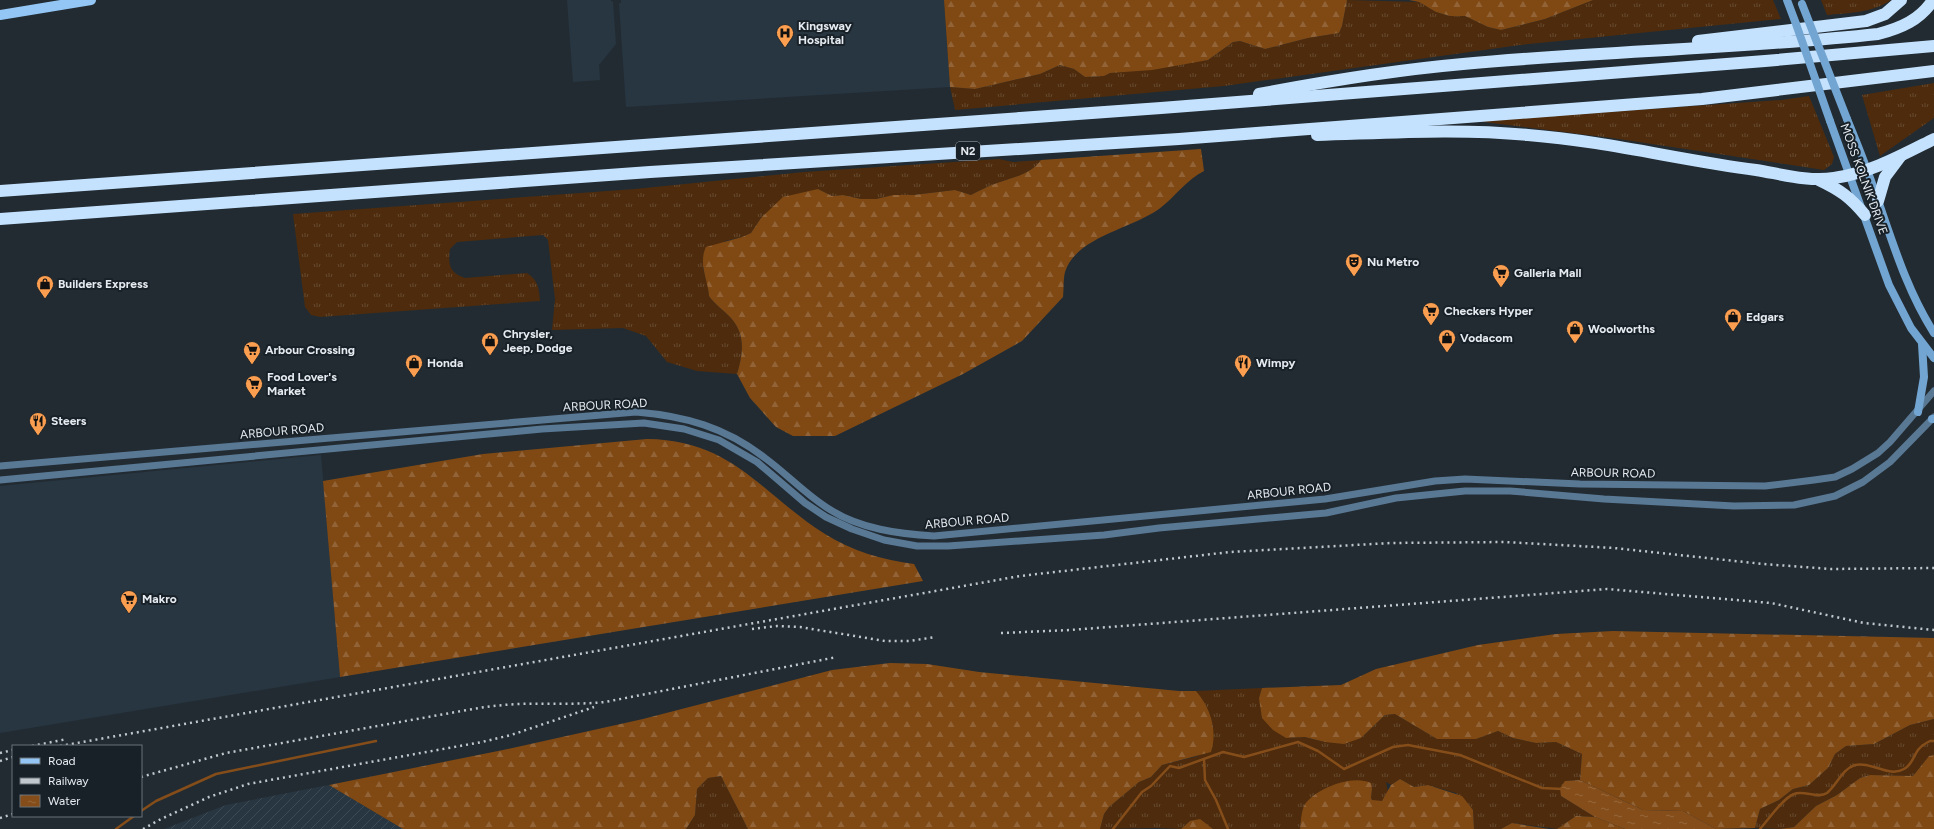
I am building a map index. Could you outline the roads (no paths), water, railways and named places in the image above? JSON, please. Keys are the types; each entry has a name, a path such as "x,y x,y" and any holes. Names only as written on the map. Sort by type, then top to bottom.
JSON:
{"highway":[{"path":"1571,56 1866,21 1885,14 1902,0"},
{"path":"1203,105 1342,78 1463,64 1764,45 1878,34 1896,30 1909,23 1919,16 1933,0"},
{"path":"0,191 452,160 1203,105 1765,61 1934,46"},
{"name":"N2","path":"0,219 674,170 1179,139 1702,98 1934,71"},
{"path":"1179,139 1467,131 1521,134 1623,148 1730,167 1817,179 1867,170 1901,156 1934,139"},
{"path":"1878,200 1886,177 1901,156"},
{"path":"1817,179 1839,189 1855,203 1865,215"}],"main road":[{"path":"0,15 92,0"},
{"name":"MOSS KOLNIK DRIVE","path":"1787,0 1889,285 1908,321 1934,358"},
{"name":"MOSS KOLNIK DRIVE","path":"1802,1 1867,170 1904,274 1918,306 1934,333"},
{"path":"1918,412 1924,376 1921,341"}],"street":[{"name":"ARBOUR ROAD","path":"0,466 636,412 666,414 694,420 722,431 744,443 766,458 830,510 856,522 902,534 934,536 1325,499 1435,481 1465,479 1580,484 1765,486 1835,477 1852,469 1878,453 1918,412 1934,391"},
{"name":"ARBOUR ROAD","path":"0,480 542,429 644,423 684,429 719,440 757,462 805,503 826,517 852,529 884,540 917,546 1104,535 1159,528 1326,513 1396,498 1465,490 1510,491 1604,499 1734,506 1794,505 1835,496 1863,482 1890,462 1933,418"},
{"path":"1510,491 1511,481"}],"water":[{"path":"1580,780 1643,810 1683,811 1716,829 1625,829 1595,817 1561,796 1560,788 1565,781"}],"waterway":[{"path":"142,810 156,801 216,774 376,741"},
{"path":"1760,829 1781,804 1790,796 1798,793 1823,795 1831,790 1850,767 1855,765 1867,765 1892,772 1904,769 1909,765 1922,746 1930,741 1934,741"},
{"path":"1113,829 1142,792 1151,786 1170,766 1179,768 1223,752 1244,757 1298,742 1318,751 1344,769 1393,747 1408,745 1460,755 1542,788 1562,789"},
{"path":"1204,759 1205,780 1216,800 1228,829"},
{"path":"116,829 133,817"}],"railway":[{"path":"66,745 1020,576 1230,552 1391,543 1505,542 1614,548 1763,564 1831,569 1934,568"},
{"path":"1001,633 1070,630 1607,589 1771,603 1864,623 1934,630"},
{"path":"752,629 777,626 800,627 885,641 910,641 935,637"},
{"path":"142,777 226,753 472,709 518,704 572,704 605,702 837,657"},
{"path":"143,829 209,797 248,784 482,742 511,735 594,707"},
{"path":"37,745 67,739"},
{"path":"0,753 12,750"},
{"path":"0,761 12,757"},
{"path":"0,818 12,814"}],"place":[{"name":"Kingsway Hospital","path":"785,48"},
{"name":"Nu Metro","path":"1354,277"},
{"name":"Galleria Mall","path":"1501,288"},
{"name":"Builders Express","path":"45,299"},
{"name":"Checkers Hyper","path":"1431,326"},
{"name":"Edgars","path":"1733,332"},
{"name":"Woolworths","path":"1575,344"},
{"name":"Vodacom","path":"1447,353"},
{"name":"Chrysler, Jeep, Dodge","path":"490,356"},
{"name":"Arbour Crossing","path":"252,365"},
{"name":"Honda","path":"414,378"},
{"name":"Wimpy","path":"1243,378"},
{"name":"Food Lover's Market","path":"254,399"},
{"name":"Steers","path":"38,436"},
{"name":"Makro","path":"129,614"}]}
